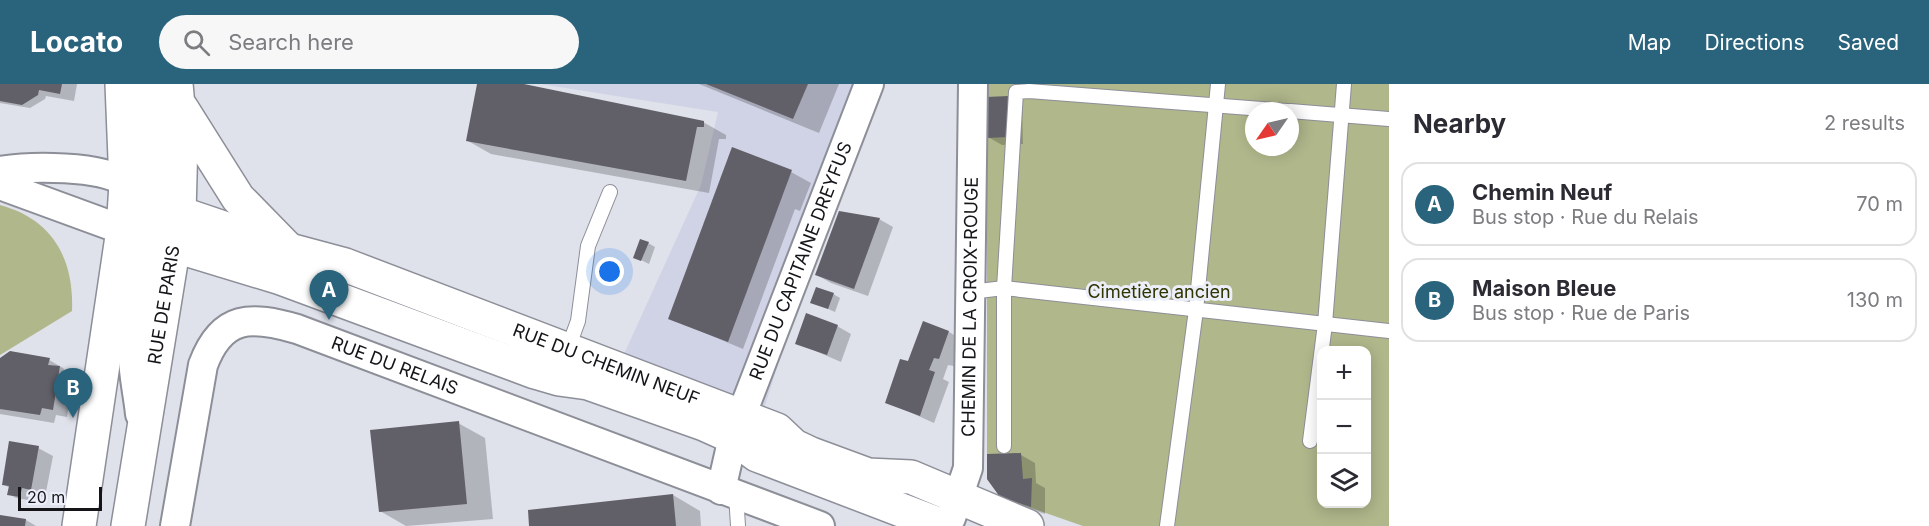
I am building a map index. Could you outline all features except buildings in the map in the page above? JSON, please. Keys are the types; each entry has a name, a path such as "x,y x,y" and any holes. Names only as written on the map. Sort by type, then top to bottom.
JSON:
{"street":[{"name":"RUE DE PARIS","path":"122,84 124,117 153,198 149,238 143,440 128,526"},
{"path":"0,171 28,167 90,171 153,198 152,140 145,84"},
{"name":"RUE DU CAPITAINE DREYFUS","path":"737,426 869,84"},
{"name":"CHEMIN DE LA CROIX-ROUGE","path":"954,511 968,468 973,84"},
{"name":"RUE DE PARIS","path":"79,526 149,238 153,198 182,164 177,93"},
{"path":"177,93 238,198 289,250"},
{"path":"0,185 149,238"},
{"name":"RUE DU CHEMIN NEUF","path":"153,198 289,250 345,265 563,364 588,383 737,426 777,430 794,446 810,454 868,475 911,477 954,511 1027,526"},
{"name":"RUE DU CHEMIN NEUF","path":"149,238 563,364"},
{"name":"RUE DU RELAIS","path":"175,526 203,366 214,341 230,327 253,319 297,329 820,526"},
{"path":"728,492 737,426"},
{"name":"RUE DU CHEMIN NEUF","path":"737,426 757,455 943,526"}],"lane":[{"path":"1167,526 1196,309 1218,84"},
{"path":"1310,441 1325,324 1344,84"},
{"path":"1004,446 1004,288 1016,92 1029,87 1245,107"},
{"path":"1299,112 1389,119"},
{"path":"563,364 578,321 588,246 610,192"},
{"path":"970,292 1004,288 1389,331"},
{"path":"728,492 738,526"}],"shaded area":[{"path":"540,84 875,84 819,234 758,428 614,376 701,185 718,112"}],"green space":[{"name":"Cimetière ancien","path":"987,84 1389,84 1389,526 1083,526 1000,497 987,479"},
{"path":"0,205 18,211 33,220 56,243 69,274 72,311 0,355"}],"place":[{"name":"Chemin Neuf","path":"329,320"},
{"name":"Maison Bleue","path":"73,418"}]}
